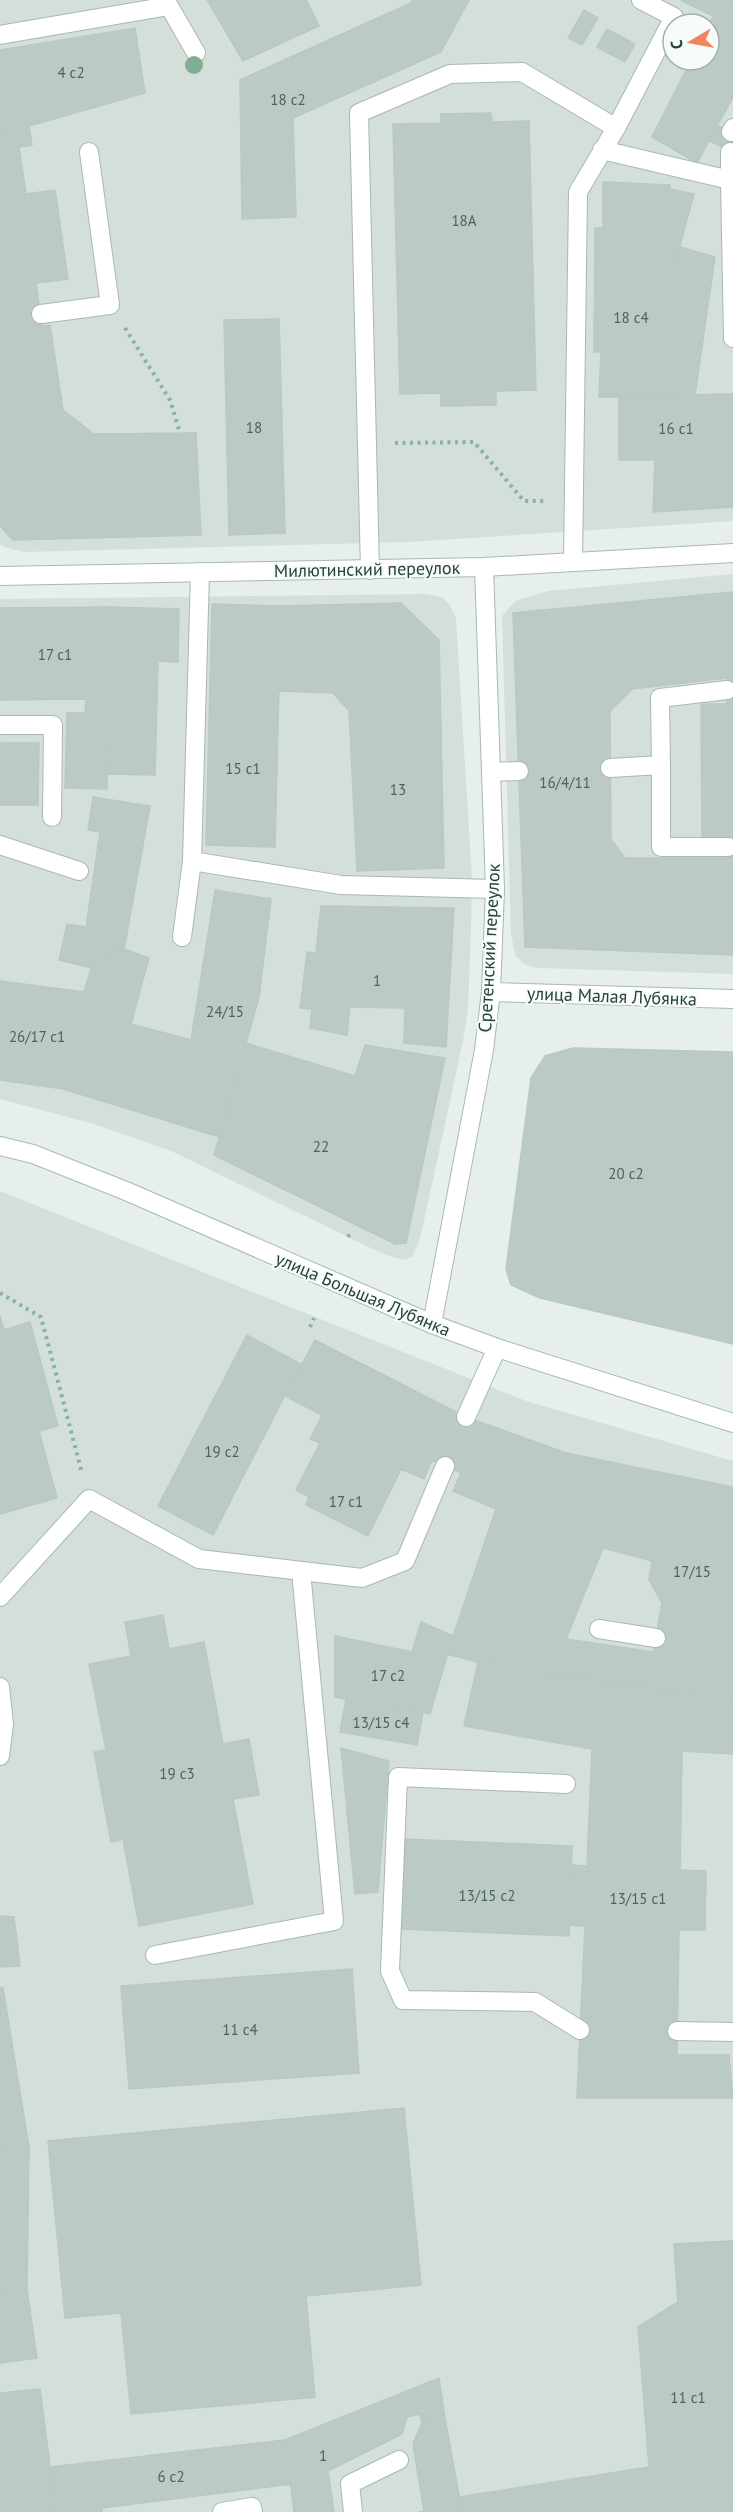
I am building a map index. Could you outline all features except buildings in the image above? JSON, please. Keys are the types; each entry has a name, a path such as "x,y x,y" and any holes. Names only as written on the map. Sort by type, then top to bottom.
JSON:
{"street":[{"path":"573,562 578,192 616,128 674,17 641,0"},
{"path":"0,35 169,6 196,53"},
{"path":"370,570 359,113 450,74 522,72 616,128"},
{"path":"602,150 730,180"},
{"path":"40,314 110,305 89,152"},
{"path":"730,152 733,338"},
{"name":"Милютинский переулок","path":"0,576 484,567 733,553"},
{"name":"Сретенский переулок","path":"432,1324 484,1050 491,992 495,889 484,567"},
{"path":"182,937 192,861 200,572"},
{"path":"727,690 660,698 661,847 728,847"},
{"path":"0,725 53,725 52,817"},
{"path":"610,768 661,765"},
{"path":"491,772 519,771"},
{"path":"0,845 79,872"},
{"path":"192,861 341,885 495,889"},
{"name":"улица Малая Лубянка","path":"491,992 733,999"},
{"name":"улица Большая Лубянка","path":"0,1146 33,1154 126,1191 432,1324 497,1348 733,1423"},
{"path":"466,1417 497,1348"},
{"path":"0,1597 89,1499 199,1559 362,1578 405,1561 445,1466"},
{"path":"155,1955 334,1921 301,1571"},
{"path":"599,1629 656,1638"},
{"path":"0,1688 4,1724 0,1756"},
{"path":"566,1784 398,1777 390,1971 403,2000 535,2002 580,2030"},
{"path":"677,2031 733,2032"},
{"path":"353,2512 350,2484 399,2460"},
{"path":"222,2512 252,2507 253,2512"}],"path":[{"path":"110,305 170,400 180,434"},
{"path":"367,444 474,442 524,501 574,500"},
{"path":"348,1237 351,1231"},
{"path":"0,1293 41,1317 89,1499"},
{"path":"310,1327 314,1318"}],"shaded area":[{"path":"0,0 733,0 733,521 409,542 25,552 0,544"},
{"path":"733,574 733,974 537,968 526,965 516,957 511,935 502,616 515,601 548,591"},
{"path":"426,594 442,597 456,618 472,880 471,930 468,1009 463,1041 420,1239 412,1257 403,1260 381,1253 171,1151 94,1124 0,1099 0,599"},
{"path":"0,1191 526,1401 733,1461 733,2512 0,2512"}]}
